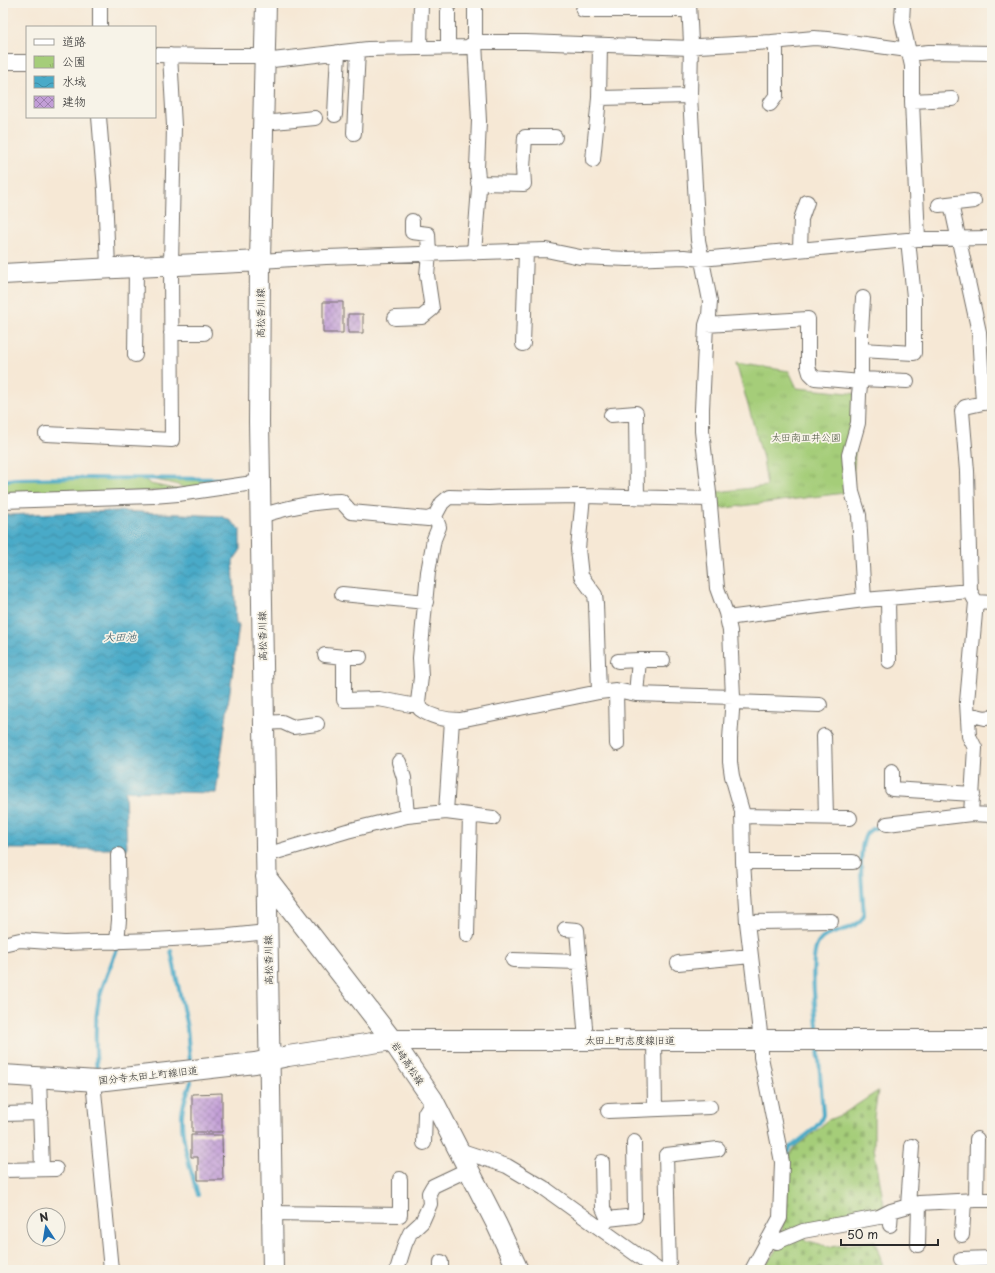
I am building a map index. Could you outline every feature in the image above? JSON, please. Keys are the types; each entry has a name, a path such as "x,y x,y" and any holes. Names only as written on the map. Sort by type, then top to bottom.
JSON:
{"main road":[{"name":"高松香川線","path":"266,3 260,262 260,516 273,1270"},
{"path":"3,274 260,262"},
{"name":"岩崎高松線","path":"266,877 392,1040 433,1100 496,1222 518,1270"},
{"name":"太田上町志度線旧道","path":"269,1060 392,1040 992,1040"},
{"name":"国分寺太田上町線旧道","path":"3,1075 97,1081 255,1064 269,1060"}],"street":[{"path":"100,3 100,26"},
{"path":"420,48 421,3"},
{"path":"474,253 478,182 477,168 479,121 475,42 475,3"},
{"path":"861,350 914,353 912,66 902,21 903,3"},
{"path":"583,10 689,7 691,48 690,96 698,240 710,301 709,316 706,325 702,424 717,588 730,631 733,700 730,762 732,776 742,811 743,862 751,956 761,1041 761,1057 782,1162 780,1218 773,1240 752,1270"},
{"path":"448,12 448,47"},
{"path":"156,55 264,58 358,50 468,46 475,42 691,48 698,46 814,38 908,52 992,53"},
{"path":"770,104 776,96 776,47 772,42"},
{"path":"593,160 599,98 600,45"},
{"path":"354,133 358,50"},
{"path":"335,115 338,52"},
{"path":"46,434 172,440 171,265 174,126 170,55"},
{"path":"3,62 26,62"},
{"path":"599,98 690,96"},
{"path":"912,101 952,99"},
{"path":"99,118 105,190 108,268"},
{"path":"263,123 315,118"},
{"path":"478,182 524,184 524,137 555,137"},
{"path":"971,814 975,748 969,736 967,702 973,596 967,471 962,411 965,407 987,402 979,332 958,238 945,204 974,201"},
{"path":"800,249 801,219 807,202"},
{"path":"395,318 422,317 432,309 428,274 428,234 412,232 412,221"},
{"path":"260,262 326,257 546,250 580,257 628,259 684,257 701,259 913,239 992,238"},
{"path":"523,344 526,251"},
{"path":"135,355 136,267"},
{"path":"863,298 861,380 858,423 850,455 852,492 859,515 864,600"},
{"path":"706,325 808,319 808,366 810,373 815,378 907,381"},
{"path":"172,333 204,333"},
{"path":"611,415 636,413 637,497"},
{"path":"3,501 153,496 178,494 260,482"},
{"path":"260,516 286,508 330,501 341,501 351,512 428,519 435,516 442,503 449,497 489,498 506,496 583,496 709,499"},
{"path":"583,496 578,549 581,576 595,595 600,692"},
{"path":"435,516 439,527 434,539 428,572 420,658 421,677 419,705 420,709 425,713 438,718 460,720 616,690 636,694 820,705"},
{"path":"342,594 426,602"},
{"path":"727,618 888,598 973,596 992,602"},
{"path":"888,598 889,661"},
{"path":"325,655 360,657"},
{"path":"344,657 344,700 379,699 419,705"},
{"path":"636,694 639,660"},
{"path":"618,661 663,660"},
{"path":"616,690 617,744"},
{"path":"968,714 985,718 992,717"},
{"path":"446,812 452,720"},
{"path":"264,723 282,722 293,727 317,724"},
{"path":"824,736 826,817"},
{"path":"399,762 404,778 407,816"},
{"path":"892,771 892,789 973,794"},
{"path":"266,855 347,831 407,816 446,812 493,818"},
{"path":"887,824 971,814 992,815"},
{"path":"467,935 470,815"},
{"path":"742,816 850,818"},
{"path":"117,942 120,920 118,855"},
{"path":"743,862 853,862"},
{"path":"748,922 831,921"},
{"path":"565,929 577,930 586,1040"},
{"path":"3,944 20,940 64,943 117,942 228,936 267,932"},
{"path":"678,963 751,956"},
{"path":"513,960 579,962"},
{"path":"654,1040 655,1109"},
{"path":"3,1170 49,1169 41,1114 39,1077"},
{"path":"97,1081 111,1270"},
{"path":"424,1144 425,1113 433,1100"},
{"path":"608,1111 710,1107"},
{"path":"3,1114 41,1114"},
{"path":"962,1235 970,1200 977,1139"},
{"path":"605,1224 635,1216 634,1142"},
{"path":"912,1146 914,1204 918,1245"},
{"path":"669,1270 666,1155 718,1149"},
{"path":"459,1150 508,1166 605,1224 658,1270"},
{"path":"602,1162 603,1208 605,1224"},
{"path":"397,1270 410,1233 422,1222 430,1204 429,1193 433,1186 469,1169"},
{"path":"272,1213 400,1215 400,1179"},
{"path":"773,1240 803,1231 879,1217 891,1211 914,1204 992,1200"},
{"path":"890,1225 891,1211"},
{"path":"961,1259 992,1258"}],"green space":[{"name":"太田南皿井公園","path":"736,363 789,371 797,388 859,394 852,492 710,510 709,493 767,486 763,458"},
{"path":"144,479 150,484 180,490 3,497 3,482 15,480"},
{"path":"151,479 244,480 187,489 175,484"},
{"path":"878,1091 874,1117 874,1148 885,1211 801,1230 805,1240 830,1247 875,1241 884,1270 774,1270 764,1267 778,1247 782,1231 786,1196 787,1159 796,1146 820,1128 826,1121 843,1114"}],"water":[{"name":"大田池","path":"119,511 222,516 240,529 240,551 233,561 236,624 239,625 216,793 125,791 127,849 3,849 3,515"}],"building":[{"path":"323,302 343,302 343,333 323,333"},
{"path":"348,314 363,314 363,333 348,333"},
{"path":"222,1093 222,1132 192,1132 192,1094"},
{"path":"191,1135 222,1135 223,1180 198,1180 198,1157 191,1157"}],"waterway":[{"path":"3,481 15,479 87,478 236,479"},
{"path":"818,1034 813,972 816,949 819,942 829,934 853,926 862,919 864,915 861,859 864,838 870,830 885,826"},
{"path":"97,1076 97,1008 103,986 117,949"},
{"path":"171,951 187,1028 190,1061"},
{"path":"785,1158 790,1148 814,1129 820,1122 823,1115 818,1045"},
{"path":"191,1082 183,1107 182,1124 187,1155 198,1195"}]}
